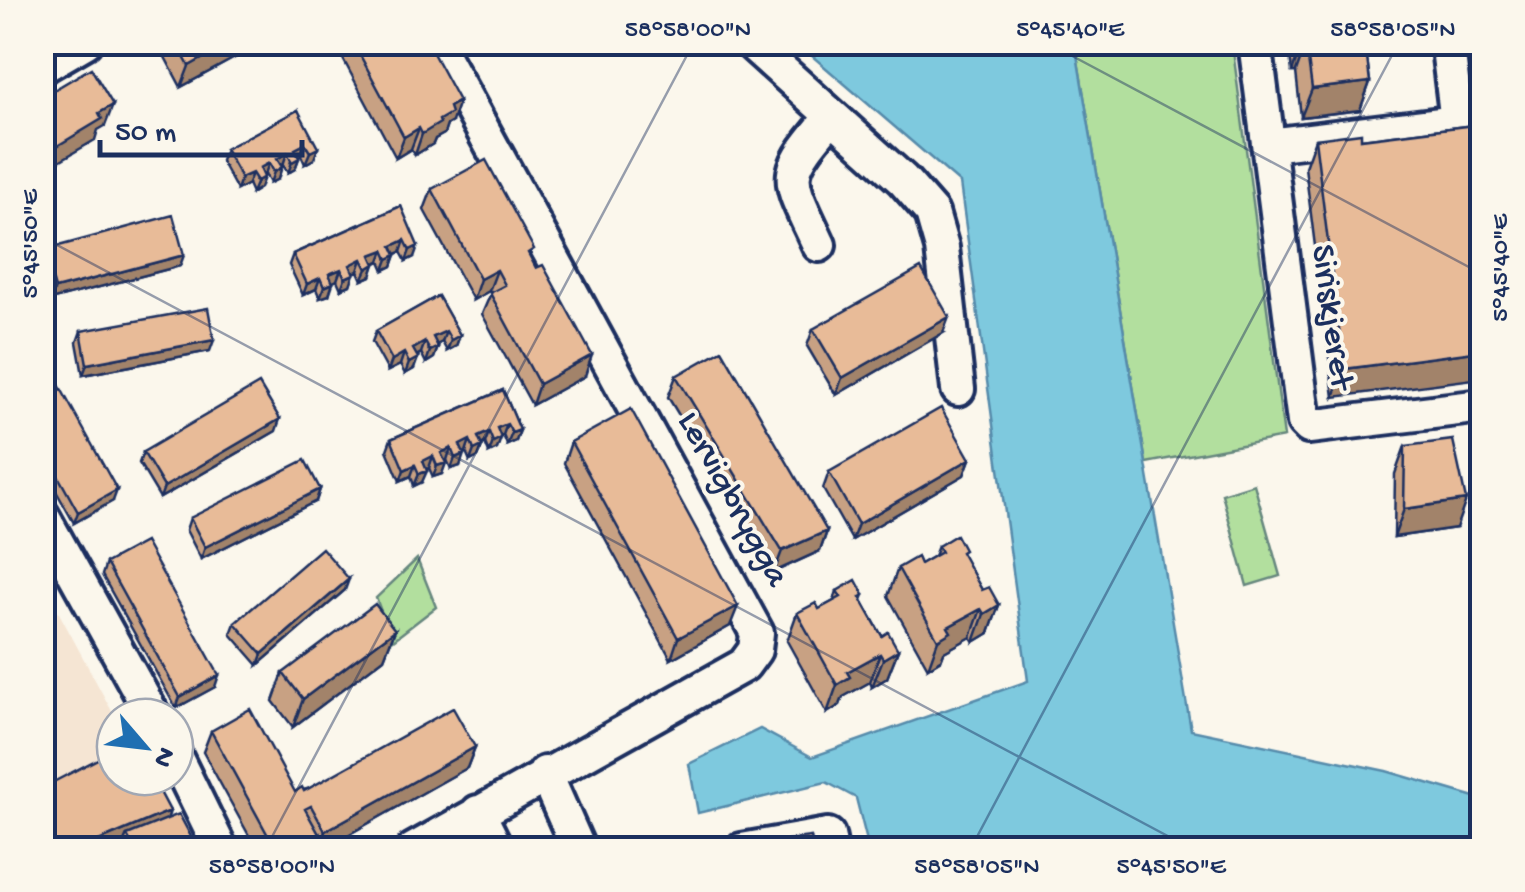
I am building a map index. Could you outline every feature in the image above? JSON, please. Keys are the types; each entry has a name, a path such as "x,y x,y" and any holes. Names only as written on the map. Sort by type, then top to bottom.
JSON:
{"street":[{"path":"42,66 85,42"},
{"name":"Lervigbrygga","path":"413,850 744,665 755,650 756,633 435,42"},
{"path":"750,42 903,180 932,214 942,248 958,389"},
{"name":"Siriskjeret","path":"1255,42 1306,425 1482,406"},
{"path":"1270,145 1470,120 1449,56 1453,42"},
{"path":"819,245 798,198 793,170 798,156 832,116"},
{"path":"42,516 143,697"},
{"path":"545,773 579,850"},
{"path":"195,797 221,850"},
{"path":"478,812 497,850"},
{"path":"742,850 828,835 830,850"}],"shaded area":[{"path":"52,600 104,697 95,697 95,761 43,788 43,605"}],"green space":[{"path":"1075,43 1232,43 1284,437 1146,463"},
{"path":"1254,484 1280,576 1247,586 1222,494"},
{"path":"417,559 436,607 392,641 376,598"}],"water":[{"path":"797,43 1075,43 1191,730 1386,771 1482,799 1482,849 869,849 856,798 826,782 698,813 689,764 760,729 812,757 1028,681 960,183"}],"building":[{"path":"176,42 232,42 189,66"},
{"path":"353,42 427,42 459,101 449,107 451,113 440,123 422,134 419,128 404,137"},
{"path":"1302,42 1365,42 1370,82 1312,89 1306,44"},
{"path":"91,68 113,105 99,113 102,119 42,155 42,97"},
{"path":"298,110 318,148 310,152 305,144 295,149 299,158 292,162 287,153 277,159 282,167 274,172 269,163 260,168 264,177 257,181 252,173 241,178 225,149"},
{"path":"1482,124 1482,351 1344,369 1315,139 1361,133 1361,139"},
{"path":"486,160 534,249 528,253 536,268 543,265 592,355 539,384 490,293 505,285 497,270 480,279 432,189"},
{"path":"401,206 418,246 410,250 405,240 392,246 396,255 388,259 384,250 371,255 375,264 367,269 362,259 350,265 354,274 345,278 341,269 329,274 333,283 324,287 320,278 307,284 293,254"},
{"path":"173,215 184,255 55,289 44,250"},
{"path":"921,268 949,317 842,378 813,329"},
{"path":"438,296 460,335 451,340 446,331 433,337 438,347 430,351 425,342 413,349 418,358 409,363 404,353 392,360 376,331"},
{"path":"208,308 214,340 87,364 81,331"},
{"path":"722,350 827,531 782,551 676,376"},
{"path":"42,354 117,490 78,512 42,447"},
{"path":"259,384 280,419 164,487 143,452"},
{"path":"503,390 520,430 512,433 507,424 497,428 501,438 493,442 489,432 478,437 482,446 474,450 470,440 460,445 464,454 455,458 451,448 441,453 446,463 437,466 433,456 423,461 427,471 419,474 415,465 404,470 391,439"},
{"path":"941,408 970,459 858,524 829,472"},
{"path":"631,409 738,606 678,638 571,442"},
{"path":"1453,440 1466,500 1404,509 1405,446"},
{"path":"305,460 320,489 205,547 190,518"},
{"path":"956,535 982,590 989,587 999,605 984,614 981,609 948,627 951,632 938,640 898,568 917,557 920,564 941,552 938,546"},
{"path":"145,542 219,675 180,697 106,563"},
{"path":"322,548 349,579 262,654 235,623"},
{"path":"856,580 864,595 860,597 882,636 888,632 898,650 883,659 880,654 847,672 850,677 837,685 797,613 816,603 819,609 841,597 837,591"},
{"path":"375,604 395,630 303,699 283,673"},
{"path":"453,708 475,747 325,831 311,806 305,809 319,834 290,850 276,850 211,731 250,709 295,792 302,787 304,791"},
{"path":"95,760 95,797 163,797 170,811 77,850 42,850 42,788"},
{"path":"179,814 198,850 135,850 127,835"},
{"path":"811,837 814,850 727,850 733,847"}]}
